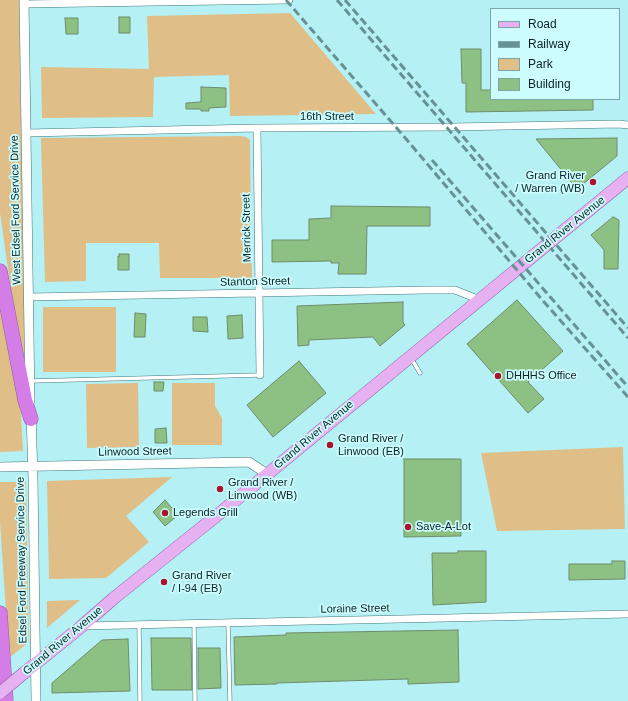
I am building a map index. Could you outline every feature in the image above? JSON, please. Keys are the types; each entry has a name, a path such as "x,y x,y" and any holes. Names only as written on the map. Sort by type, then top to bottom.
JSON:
{"highway":[{"path":"0,271 25,400 31,419"},
{"path":"0,613 6,701"}],"main road":[{"name":"Grand River Avenue","path":"0,693 628,178"}],"street":[{"path":"24,2 289,0"},
{"name":"West Edsel Ford Service Drive","path":"24,2 31,419"},
{"name":"16th Street","path":"27,133 257,128 628,125"},
{"name":"Merrick Street","path":"257,128 260,375"},
{"name":"Stanton Street","path":"29,297 456,290 480,300"},
{"name":"Edsel Ford Freeway Service Drive","path":"31,419 36,701"},
{"name":"Linwood Street","path":"0,467 249,462 267,474"},
{"name":"Loraine Street","path":"82,626 628,614"}],"lane":[{"path":"410,357 420,373"},
{"path":"30,381 260,375"},
{"path":"194,623 195,701"},
{"path":"228,623 230,701"},
{"path":"139,625 140,701"}],"green space":[{"path":"0,0 19,0 25,353 23,353 11,290 0,213"},
{"path":"290,13 376,114 230,116 229,75 154,77 153,117 42,118 41,67 149,69 147,16"},
{"path":"246,137 250,140 252,278 160,278 159,243 86,243 86,281 45,282 41,138"},
{"path":"0,288 20,396 23,451 0,452"},
{"path":"43,307 116,307 116,372 43,372"},
{"path":"138,383 139,447 87,448 86,384"},
{"path":"172,383 215,383 215,406 222,418 222,445 172,445"},
{"path":"623,447 625,529 497,531 481,453"},
{"path":"172,477 126,516 149,542 106,578 49,579 47,481"},
{"path":"0,482 26,482 29,642 9,658 0,521"},
{"path":"80,600 47,628 47,601"}],"building":[{"path":"119,17 130,17 130,33 119,33"},
{"path":"65,18 78,18 78,34 66,34"},
{"path":"461,49 481,49 481,90 490,90 490,100 593,100 593,110 466,112 466,83 462,83"},
{"path":"201,87 226,88 226,107 209,108 209,111 201,111 201,109 186,109 186,103 201,102"},
{"path":"617,138 617,156 577,189 536,139"},
{"path":"331,206 430,207 430,226 367,226 366,274 338,274 339,263 331,263 331,261 272,262 272,240 309,240 309,219 331,218"},
{"path":"613,217 619,220 618,269 604,269 604,250 591,235"},
{"path":"119,254 129,254 129,270 118,270"},
{"path":"517,300 563,351 528,382 544,399 528,413 467,344"},
{"path":"403,302 403,322 405,325 380,346 373,337 309,340 309,345 298,346 297,306"},
{"path":"135,313 146,314 145,337 134,337"},
{"path":"242,315 243,338 228,339 227,316"},
{"path":"193,317 207,317 208,332 193,331"},
{"path":"299,361 326,393 273,437 247,405"},
{"path":"154,382 164,382 163,391 154,391"},
{"path":"166,428 167,443 155,443 155,429"},
{"path":"404,459 461,459 461,536 404,537"},
{"name":"Legends Grill","path":"165,500 178,515 165,526 153,512"},
{"path":"458,551 486,551 486,602 433,605 432,553 458,553"},
{"path":"612,561 625,561 625,579 569,580 569,564 612,564"},
{"path":"458,630 459,682 408,684 408,679 235,685 234,637 286,635 286,633"},
{"path":"151,638 191,638 192,690 152,690"},
{"path":"128,639 130,691 52,693 52,683 102,640"},
{"path":"198,648 220,648 221,688 198,689"}],"railway":[{"path":"286,0 544,302 628,397"},
{"path":"337,0 628,338"},
{"path":"345,0 628,328"},
{"path":"432,160 628,387"}],"place":[{"name":"Grand River / Warren (WB)","path":"593,182"},
{"name":"DHHHS Office","path":"498,376"},
{"name":"Grand River / Linwood (EB)","path":"330,445"},
{"name":"Grand River / Linwood (WB)","path":"220,489"},
{"name":"Legends Grill","path":"165,513"},
{"name":"Save-A-Lot","path":"408,527"},
{"name":"Grand River / I-94 (EB)","path":"164,582"}]}
